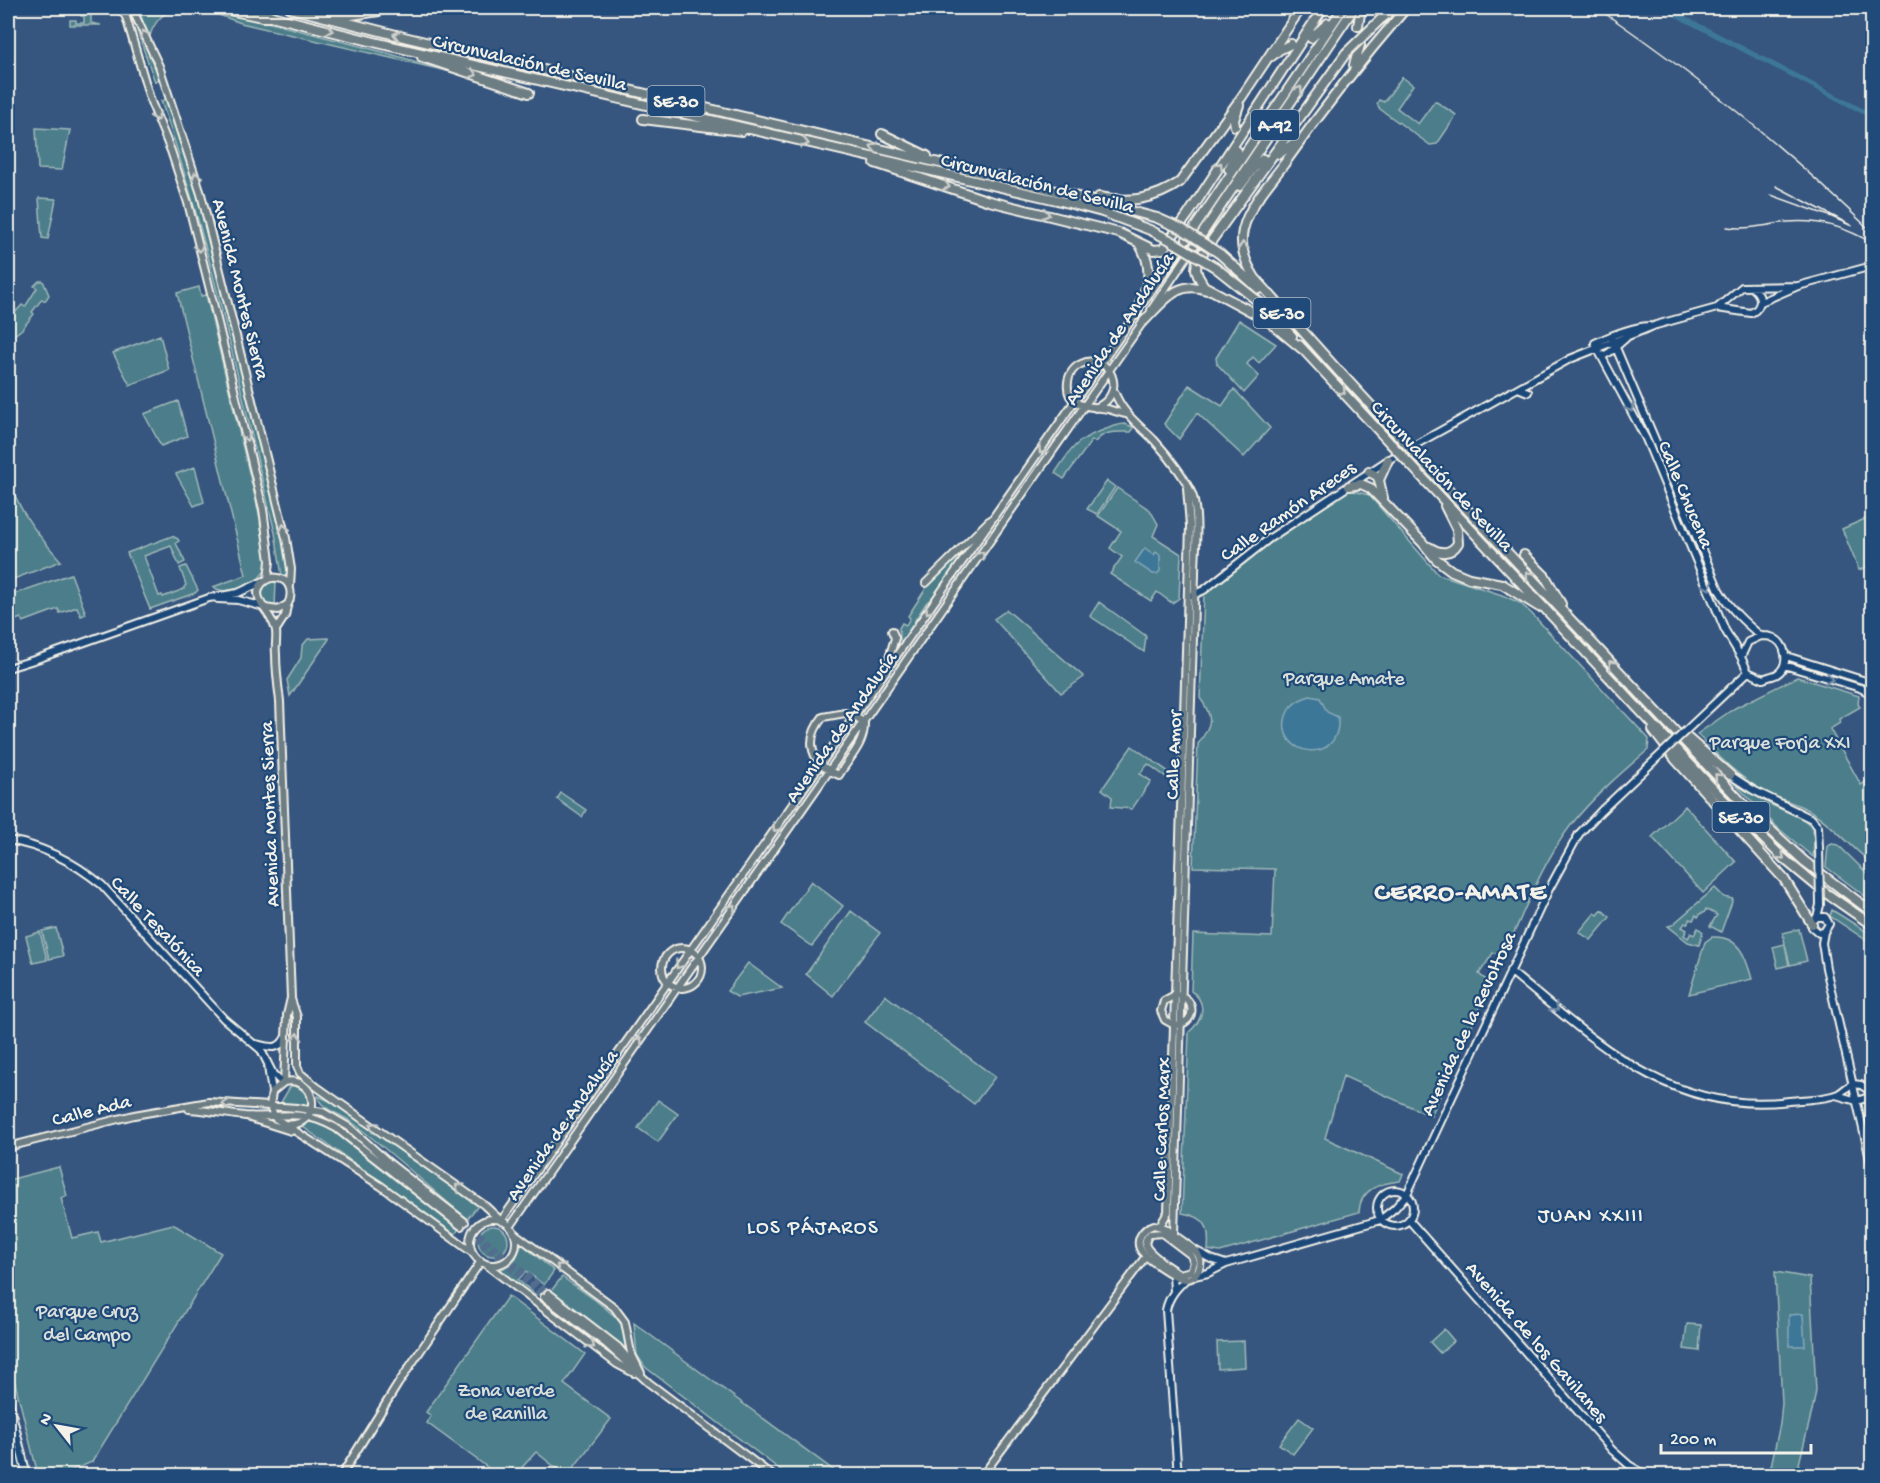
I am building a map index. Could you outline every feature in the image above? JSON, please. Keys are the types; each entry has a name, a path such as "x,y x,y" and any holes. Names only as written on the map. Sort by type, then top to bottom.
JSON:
{"highway":[{"path":"219,8 262,17 274,17"},
{"name":"Circunvalación de Sevilla","path":"253,8 274,17 378,43 1057,200 1102,212 1170,240 1215,267 1259,302 1286,328 1302,349 1718,794 1783,858 1823,891 1872,925"},
{"name":"Circunvalación de Sevilla","path":"290,8 1033,185 1157,218 1182,229 1220,254 1263,293 1777,838 1830,882 1872,912"},
{"path":"1033,185 1112,199 1131,200 1149,198 1167,191 1180,182 1191,167 1241,98 1301,8"},
{"path":"851,154 989,201 1100,227 1131,238 1154,250 1163,249 1188,215 1323,8"},
{"path":"1311,39 1342,8"},
{"name":"A-92","path":"1186,239 1342,8"},
{"name":"A-92","path":"1196,243 1354,8"},
{"path":"1358,26 1361,8"},
{"path":"1214,293 1204,286 1196,269 1197,261 1346,53 1395,8"},
{"path":"1341,374 1255,278 1247,266 1242,233 1251,211 1310,126 1406,8"},
{"path":"319,16 352,15 378,10"},
{"path":"378,43 529,93"},
{"path":"1266,61 1279,50 1292,44"},
{"path":"1350,75 1360,45"},
{"path":"1235,126 1234,120 1241,98"},
{"path":"643,119 729,130 758,131"},
{"path":"1279,154 1289,148 1310,126"},
{"path":"882,134 945,164"},
{"path":"1208,208 1237,151"},
{"path":"1205,229 1263,159"},
{"path":"1135,315 1145,294 1149,278 1149,264 1138,242"},
{"path":"1144,321 1170,294 1180,288 1194,286 1214,293 1267,320 1302,349"},
{"path":"1385,503 1379,480 1388,460"},
{"path":"1379,480 1377,476 1367,473 1365,481 1436,559 1452,571 1469,578 1502,584 1551,615"},
{"path":"1349,486 1361,484 1370,488"},
{"path":"1422,542 1440,552 1450,551 1458,543 1459,536 1454,522 1438,494"},
{"path":"1524,555 1545,576 1569,618"},
{"path":"1624,693 1676,760 1784,879 1814,928"},
{"path":"1652,707 1730,775"}],"main road":[{"name":"Avenida Montes Sierra","path":"120,8 126,16 145,82 159,125 171,151 193,224 263,509 270,561 266,580"},
{"name":"Avenida Montes Sierra","path":"134,8 140,27 159,66 193,166 209,222 286,537 291,569 290,586"},
{"name":"Avenida de Andalucía","path":"500,1220 1000,510 1186,239"},
{"name":"Avenida de Andalucía","path":"512,1230 676,987 831,771 838,775 862,741 864,723 1196,243"},
{"path":"1110,370 1101,363 1085,362 1071,372 1068,390 1075,402 1084,407 1126,414"},
{"name":"Calle Amor","path":"1110,370 1114,381 1114,391 1126,414 1161,448 1179,471 1187,488 1191,595 1176,1025"},
{"path":"1095,408 1109,400 1114,391"},
{"path":"926,583 1000,510"},
{"path":"279,578 290,586 291,595 287,606 278,610 265,607 259,600 258,592 266,580 279,578"},
{"name":"Avenida Montes Sierra","path":"276,630 285,616 287,606"},
{"name":"Avenida Montes Sierra","path":"265,607 276,630 276,671 280,701 291,998 283,1083"},
{"path":"883,676 895,638 892,631"},
{"path":"831,771 815,756 812,749 813,732 823,717 845,713 855,716 864,723"},
{"path":"676,949 690,949 699,956 702,973 699,979 688,987 676,987 668,981 663,971 665,957 676,949"},
{"path":"1178,995 1189,1001 1192,1011 1188,1020 1176,1025 1165,1020 1161,1011 1164,1001 1178,995"},
{"name":"Avenida Montes Sierra","path":"291,998 297,1017 296,1063 309,1092"},
{"name":"Calle Carlos Marx","path":"1160,1226 1168,1212 1176,1025"},
{"name":"Calle Carlos Marx","path":"1174,1234 1176,1025"},
{"path":"303,1075 482,1203 512,1230 614,1307 626,1322 631,1353 645,1379"},
{"path":"310,1113 336,1128 463,1224 349,1127 322,1112 309,1092 295,1081 283,1083 272,1092 270,1106 273,1115 284,1124 381,1186 473,1253 617,1364 645,1379 773,1476"},
{"path":"309,1092 329,1095"},
{"path":"309,1092 310,1113"},
{"name":"Calle Ada","path":"8,1147 134,1115 208,1102 270,1106 310,1113"},
{"name":"Calle Ada","path":"183,1108 246,1116 310,1113"},
{"path":"284,1124 298,1124 310,1113 322,1112"},
{"path":"246,1116 300,1135"},
{"path":"473,1253 470,1240 475,1228 486,1220 500,1220"},
{"path":"1160,1226 1174,1234 1199,1255 1200,1265 1194,1276 1186,1279 1173,1275 1147,1257 1140,1248 1140,1236 1149,1227 1160,1226"},
{"path":"483,1262 492,1265 506,1261 515,1248 512,1230"},
{"path":"1147,1257 1162,1262 1179,1274 1191,1271 1194,1262 1191,1255 1162,1233 1150,1233 1146,1238 1147,1250 1162,1262"},
{"path":"982,1476 1147,1257"},
{"path":"341,1476 397,1387 483,1262"},
{"path":"546,1295 618,1347 645,1379"}],"street":[{"path":"1761,302 1798,286 1872,266"},
{"path":"1717,308 1742,287 1798,286"},
{"path":"1613,342 1656,325 1717,308 1746,314 1753,312 1758,309 1761,302 1758,292 1751,287"},
{"path":"1734,294 1733,303 1738,311"},
{"path":"1603,356 1613,342 1639,326 1656,325"},
{"name":"Calle Ramón Areces","path":"1191,595 1203,590 1270,538 1388,460 1587,351 1613,342"},
{"name":"Calle Chucena","path":"1613,342 1719,590 1734,612 1761,636"},
{"name":"Calle Chucena","path":"1597,348 1646,439 1725,630 1741,657"},
{"path":"1518,388 1528,392"},
{"path":"8,668 209,598 238,593 266,580"},
{"path":"209,598 238,600 265,607"},
{"path":"1761,636 1774,638 1783,646 1786,656 1784,665 1778,673 1763,679 1748,672 1741,657 1748,642 1761,636"},
{"path":"1786,656 1872,683"},
{"path":"1784,665 1860,688 1872,694"},
{"name":"Avenida de la Revoltosa","path":"1407,1194 1510,971 1579,834 1748,672"},
{"path":"1730,775 1753,790 1812,819 1818,828 1820,917 1814,928"},
{"name":"Calle Tesalónica","path":"8,840 54,853 87,873 115,899 224,1019 256,1044 273,1074 283,1083"},
{"path":"1820,917 1829,924 1824,932 1822,943"},
{"path":"1814,928 1824,932"},
{"path":"1814,928 1822,943 1850,1086 1857,1101 1872,1168"},
{"path":"1510,971 1613,1054 1660,1081 1720,1100 1758,1105 1836,1095 1857,1101 1872,1094 1862,1085 1850,1086 1836,1095"},
{"path":"256,1044 274,1048 283,1043 287,1034"},
{"path":"267,1060 272,1092"},
{"path":"1848,1098 1850,1086"},
{"path":"1864,1098 1865,1088"},
{"path":"1394,1190 1407,1194 1413,1208 1408,1220 1396,1227 1380,1220 1377,1207 1382,1195 1394,1190"},
{"path":"1194,1276 1211,1272 1226,1264 1380,1220 1395,1209 1407,1194"},
{"name":"Avenida de los Gavilanes","path":"1408,1220 1612,1450 1629,1465 1648,1476"},
{"path":"1196,1251 1226,1264"},
{"path":"1173,1275 1174,1292"},
{"path":"1178,1476 1166,1310 1168,1301 1186,1279"},
{"path":"8,1397 27,1476"},
{"path":"8,1431 19,1476"}],"green space":[{"path":"80,8 91,8 91,23 101,25 70,25 70,20 84,23 84,16 81,16"},
{"path":"129,8 160,77 155,82"},
{"path":"138,8 189,8 200,12 182,10 162,16 149,38"},
{"path":"200,8 212,8 451,72 241,23"},
{"path":"1402,77 1413,85 1397,108 1418,124 1435,101 1455,114 1456,116 1437,144 1430,145 1380,109 1377,104 1379,100 1384,102"},
{"path":"168,99 199,196 281,524 289,570 288,579 282,576 275,533 195,208 161,101"},
{"path":"36,128 70,130 62,170 38,169"},
{"path":"39,198 56,199 48,239 42,238"},
{"path":"39,281 43,281 49,295 45,301 42,299 22,329 8,340 8,320 22,305 25,307 37,288 34,286"},
{"path":"199,287 201,296 206,295 261,522 266,554 265,570 260,577 252,583 229,591 213,587 246,575 177,293"},
{"path":"1239,320 1276,344 1259,363 1253,357 1247,364 1259,376 1244,393 1217,364 1216,358"},
{"path":"160,335 169,370 130,385 113,353"},
{"path":"1189,385 1222,406 1234,389 1270,428 1244,457 1197,413 1179,439 1164,424"},
{"path":"178,401 187,436 161,446 144,414"},
{"path":"1124,424 1133,427 1131,432 1112,432 1103,435 1095,442 1092,440 1064,479 1055,473 1079,442 1092,434"},
{"path":"195,467 204,502 194,506 176,474"},
{"path":"8,475 23,511 36,532 61,561 11,580 8,571"},
{"path":"1107,481 1115,487 1097,514 1087,509"},
{"path":"1117,488 1150,510 1158,524 1153,536 1181,554 1179,598 1172,603 1157,592 1151,601 1110,574 1122,557 1110,548 1121,531 1098,516"},
{"name":"Parque Amate","path":"1349,490 1369,495 1438,574 1520,603 1649,739 1648,750 1598,795 1571,825 1551,855 1505,953 1493,953 1479,974 1491,984 1431,1116 1343,1076 1325,1138 1403,1174 1400,1181 1385,1183 1372,1189 1363,1198 1359,1212 1220,1252 1208,1250 1205,1224 1196,1217 1182,1213 1189,1032 1198,1022 1202,1011 1200,1000 1191,991 1193,934 1272,937 1275,869 1193,867 1198,744 1210,721 1208,711 1200,698 1204,593 1267,545"},
{"path":"1872,516 1872,565 1859,570 1842,529"},
{"path":"981,532 937,594 927,602 915,620 916,625 901,646 899,628 902,623 906,625 910,618 908,616 932,579"},
{"path":"172,536 179,541 176,543 185,562 179,565 171,546 144,556 159,596 163,597 184,589 186,585 180,568 186,566 198,590 150,609 127,553"},
{"path":"71,574 86,614 81,616 77,607 60,613 58,609 23,622 21,618 8,623 8,596"},
{"path":"276,581 275,607 266,604 262,595 265,584"},
{"path":"1099,602 1146,636 1144,652 1090,616"},
{"path":"1007,610 1084,677 1061,693 994,619"},
{"path":"329,638 290,696 287,680 301,658 302,646 308,639"},
{"name":"Parque Forja XXI","path":"1797,677 1859,696 1860,707 1839,719 1840,723 1830,729 1861,785 1872,778 1872,863 1812,812 1769,794 1739,775 1697,734 1735,708"},
{"path":"1132,746 1173,775 1173,782 1148,764 1140,774 1151,781 1132,809 1111,807 1112,797 1102,789"},
{"path":"1732,781 1769,804 1802,818 1811,826 1814,839 1813,857 1778,828"},
{"path":"561,793 586,810 582,817 557,799"},
{"path":"1685,806 1736,862 1703,893 1652,837"},
{"path":"1838,845 1872,878 1872,901 1826,867 1828,846"},
{"path":"811,881 843,906 812,946 781,924"},
{"path":"1715,888 1724,897 1733,899 1721,932 1710,926 1717,915 1706,909 1704,913 1698,917 1696,915 1693,920 1690,919 1682,927 1687,930 1684,935 1688,938 1691,933 1694,935 1698,928 1703,932 1699,945 1688,942 1668,926 1672,925"},
{"path":"1602,910 1610,917 1591,940 1579,932 1595,913 1598,915"},
{"path":"1832,910 1872,935 1872,944 1830,916"},
{"path":"851,911 880,933 833,996 806,974"},
{"path":"56,928 63,956 49,959 42,931"},
{"path":"1799,929 1807,961 1790,965 1785,945 1789,965 1778,968 1773,947 1785,944 1783,933"},
{"path":"40,932 47,960 33,963 26,936"},
{"path":"1712,937 1729,940 1740,949 1752,979 1689,994 1705,942"},
{"path":"748,963 782,988 737,997 727,991"},
{"path":"885,995 995,1077 974,1104 865,1022"},
{"path":"291,1085 304,1092 308,1107 280,1104"},
{"path":"318,1096 332,1102 478,1206 467,1219 368,1134 322,1104"},
{"path":"658,1100 678,1114 658,1142 638,1128"},
{"path":"315,1121 340,1134 459,1229 455,1234 303,1127"},
{"name":"Parque Cruz del Campo","path":"59,1167 67,1196 61,1198 72,1238 98,1232 101,1242 173,1224 221,1253 92,1462 61,1475 38,1475 8,1355 8,1180"},
{"path":"493,1226 504,1230 508,1241 504,1252 493,1256 482,1252 478,1241 482,1230"},
{"path":"522,1244 554,1271 544,1285 526,1271 518,1280 536,1295 535,1297 500,1270 514,1262"},
{"path":"1775,1272 1810,1278 1816,1391 1797,1472 1771,1466 1782,1403"},
{"path":"562,1277 595,1300 618,1320 624,1332 625,1350 551,1291"},
{"name":"Zona verde de Ranilla","path":"508,1296 585,1354 564,1384 611,1419 568,1475 536,1452 515,1475 498,1475 427,1423 431,1416 426,1412"},
{"path":"634,1323 840,1475 787,1475 645,1367 637,1355"},
{"path":"1687,1324 1701,1325 1699,1351 1684,1349"},
{"path":"1444,1329 1454,1341 1440,1353 1430,1342"},
{"path":"1244,1341 1245,1367 1218,1369 1217,1342"},
{"path":"1299,1418 1313,1428 1293,1454 1279,1444"}],"water":[{"path":"1145,548 1154,555 1156,552 1160,555 1160,571 1157,574 1153,574 1135,562"},
{"path":"1310,696 1320,698 1327,712 1338,717 1336,733 1330,744 1320,750 1309,751 1298,747 1290,740 1285,730 1286,716 1292,705"},
{"path":"1803,1314 1805,1346 1789,1346 1789,1315"}],"waterway":[{"path":"1664,8 1872,116"}],"tunnel":[{"path":"465,1222 548,1293"},
{"path":"461,1226 544,1297"}],"railway":[{"path":"1597,8 1705,86 1807,171 1872,232"},
{"path":"1771,195 1852,226 1776,186"},
{"path":"1727,227 1750,228 1798,221 1821,223 1842,229 1872,243"}],"district":[{"name":"CERRO-AMATE","path":"1461,890"},
{"name":"JUAN XXIII","path":"1591,1214"},
{"name":"LOS PÁJAROS","path":"813,1226"}]}
